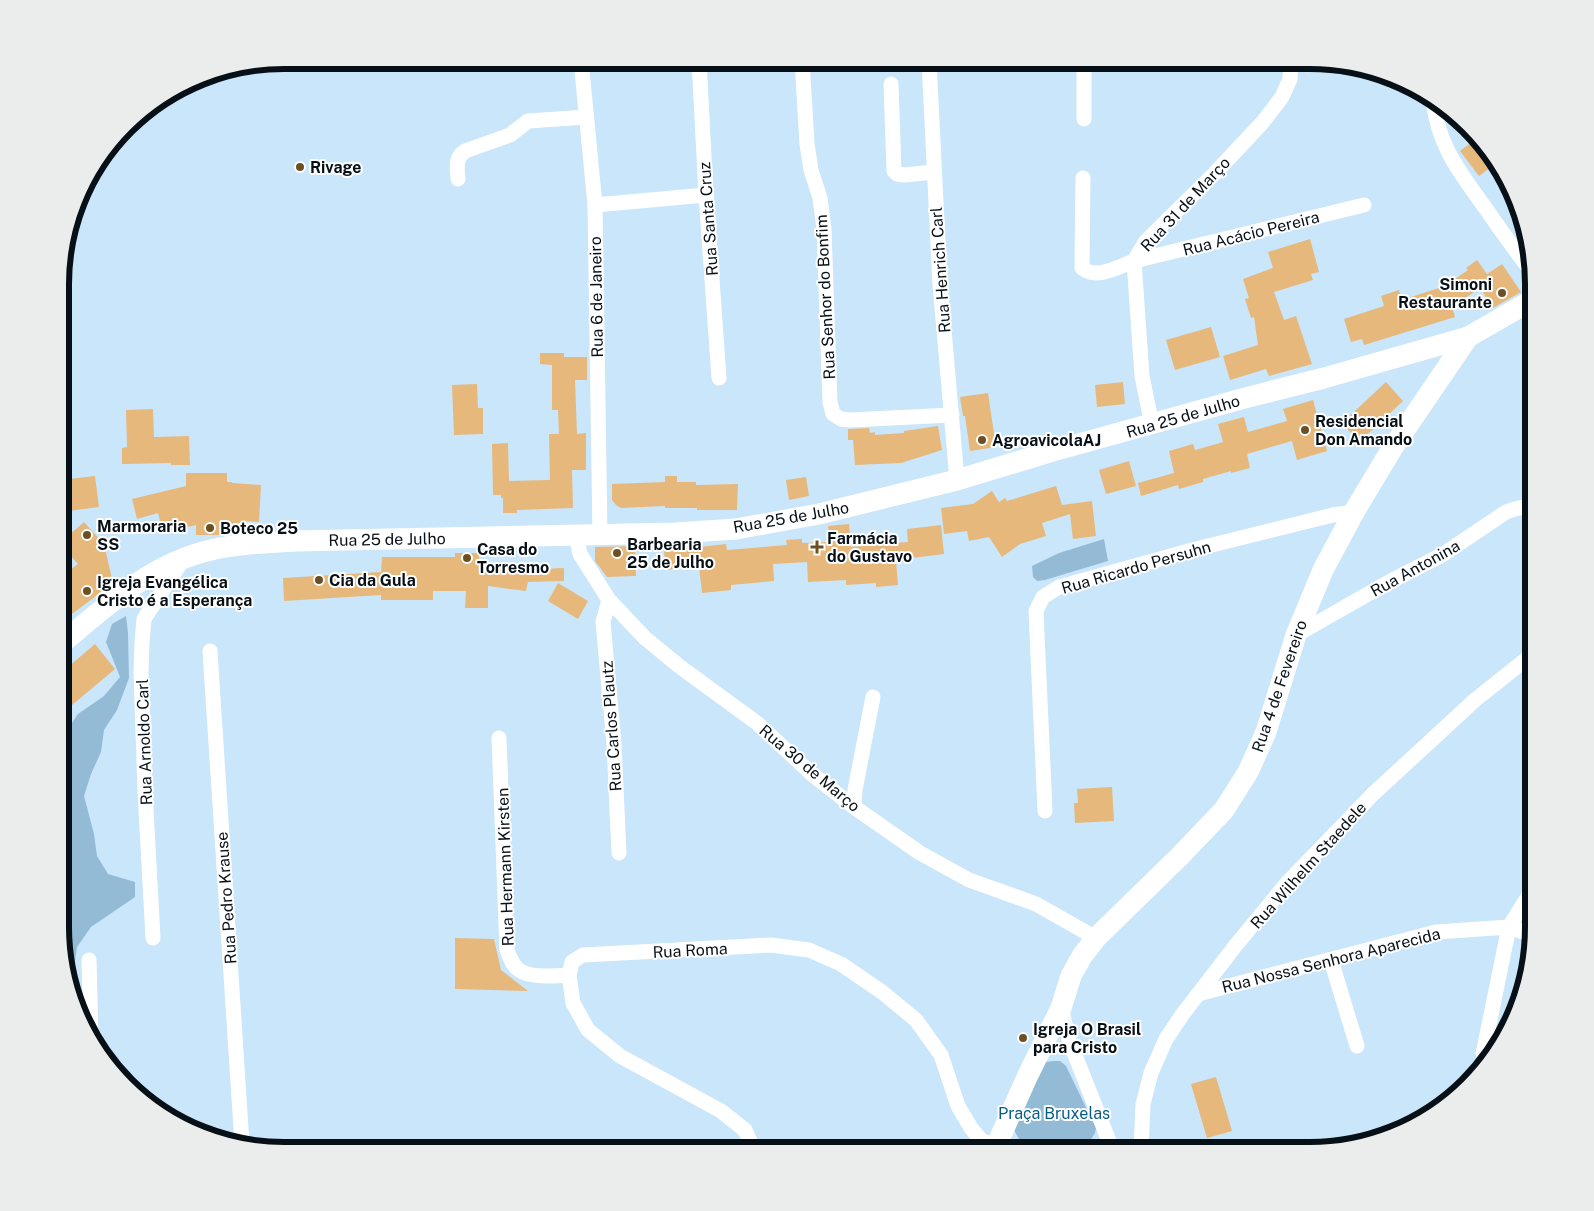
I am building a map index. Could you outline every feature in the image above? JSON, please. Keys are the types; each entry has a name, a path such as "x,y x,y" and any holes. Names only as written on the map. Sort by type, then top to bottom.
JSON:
{"main road":[{"path":"1468,338 1525,304"},
{"name":"Rua 25 de Julho","path":"69,637 123,593 145,578 184,558 210,550 295,541 576,536 736,529 819,514 957,480 1053,451 1468,338"},
{"name":"Rua 4 de Fevereiro","path":"1003,1142 1028,1075 1061,1008 1071,976 1082,956 1096,938 1224,810 1248,772 1266,732 1296,635 1323,570 1354,512 1393,447 1468,338"}],"street":[{"name":"Rua 6 de Janeiro","path":"582,69 595,205 600,535"},
{"name":"Rua Santa Cruz","path":"699,69 719,378"},
{"name":"Rua Senhor do Bonfim","path":"803,69 807,144 811,170 820,198 824,229 830,402 833,414 841,419 850,420 952,415"},
{"name":"Rua Henrich Carl","path":"929,69 940,284 957,480"},
{"path":"1084,69 1084,119"},
{"name":"Rua 31 de Março","path":"1152,425 1142,376 1134,261 1146,241 1215,173 1262,123 1282,97 1290,79 1291,69"},
{"path":"891,84 894,170 897,174 904,175 934,172"},
{"path":"1434,108 1435,120 1456,168 1524,262"},
{"path":"458,178 457,161 460,154 465,151 510,135 528,121 586,117"},
{"name":"Rua Acácio Pereira","path":"1083,178 1082,268 1088,273 1111,270 1134,261 1364,205"},
{"path":"595,205 706,195"},
{"name":"Rua Antonina","path":"1296,635 1389,582 1442,555 1506,512 1525,507"},
{"name":"Rua Ricardo Persuhn","path":"1044,811 1036,611 1043,597 1059,587 1196,549 1333,515 1354,512"},
{"name":"Rua 30 de Março","path":"576,536 580,554 609,600 645,638 679,666 757,723 814,775 854,807 920,853 970,880 1036,904 1096,938"},
{"name":"Rua Arnoldo Carl","path":"153,938 145,782 141,673 142,643 144,619 184,558"},
{"name":"Rua Carlos Plautz","path":"609,600 603,622 614,744 619,853"},
{"name":"Rua Pedro Krause","path":"210,651 242,1138"},
{"name":"Rua Wilhelm Staedele","path":"1141,1142 1143,1104 1151,1073 1166,1039 1198,994 1287,883 1373,794 1475,700 1525,660"},
{"path":"854,807 855,790 872,697"},
{"name":"Rua Hermann Kirsten","path":"500,738 507,950 511,962 526,974 547,976 569,975"},
{"path":"1482,1054 1509,927 1525,902"},
{"path":"1509,927 1525,933"},
{"name":"Rua Nossa Senhora Aparecida","path":"1198,994 1436,932 1509,927"},
{"name":"Rua Roma","path":"569,975 572,962 583,955 771,945 810,950 841,964 882,992 916,1020 941,1055 958,1106 971,1128 980,1139 985,1142"},
{"path":"89,960 91,1022"},
{"path":"1331,960 1357,1046"},
{"path":"569,975 573,1003 588,1030 620,1056 721,1111 745,1130 750,1142"},
{"path":"1061,1008 1069,1040 1109,1142"}],"green space":[{"path":"1104,539 1108,561 1045,580 1037,581 1033,577 1032,566 1059,553"},
{"path":"126,616 129,678 117,710 104,730 101,752 84,796 94,834 97,856 108,874 135,882 135,897 91,927 77,947 74,971 69,942 69,727 78,714 104,696 120,677 106,642 112,624"},
{"name":"Praça Bruxelas","path":"1060,1061 1066,1066 1096,1128 1089,1142 1022,1142 1014,1130 1040,1069 1046,1062"}],"building":[{"path":"1472,142 1491,167 1479,176 1460,151"},
{"path":"1310,239 1319,272 1311,274 1313,280 1274,292 1284,320 1296,316 1312,364 1269,376 1266,369 1230,380 1223,356 1258,345 1254,317 1251,318 1245,299 1249,298 1243,279 1273,268 1268,252"},
{"path":"1477,260 1487,274 1502,264 1521,292 1493,308 1480,288 1452,307 1455,317 1364,345 1362,339 1351,342 1344,319 1384,306 1381,296 1399,290 1402,300 1445,286 1468,270 1466,268"},
{"path":"1211,327 1220,357 1175,370 1166,340"},
{"path":"540,353 564,353 564,357 587,357 587,380 575,380 577,434 586,433 586,470 572,470 573,508 517,510 517,513 503,513 503,498 501,498 501,495 493,495 492,444 508,443 509,481 550,480 549,434 559,434 558,410 552,410 552,365 540,364"},
{"path":"1123,382 1125,404 1097,407 1095,385"},
{"path":"1386,382 1403,401 1359,442 1342,423"},
{"path":"477,384 478,408 483,408 483,434 454,435 452,385"},
{"path":"988,393 996,447 970,451 960,397"},
{"path":"1313,400 1327,451 1297,460 1292,441 1247,454 1250,468 1203,479 1203,482 1179,489 1178,485 1141,496 1138,483 1174,473 1169,451 1193,444 1195,450 1223,442 1218,424 1244,417 1248,432 1287,421 1283,409"},
{"path":"153,409 154,437 189,436 190,465 171,465 171,463 122,464 122,448 127,447 126,410"},
{"path":"938,426 942,450 901,463 855,465 853,440 848,440 848,429 869,428 870,433 875,432 875,435 904,433 904,431"},
{"path":"1129,461 1136,486 1106,494 1099,470"},
{"path":"186,473 227,473 227,482 261,485 259,522 242,521 242,525 220,525 220,535 196,535 196,525 163,533 158,513 137,519 132,499 186,486"},
{"path":"95,476 99,507 69,511 69,479"},
{"path":"665,476 677,476 677,482 696,482 696,485 738,484 737,510 697,510 697,508 665,508 665,506 621,508 612,500 612,484 665,482"},
{"path":"806,477 809,496 789,500 786,480"},
{"path":"1056,486 1062,505 1092,501 1096,536 1073,539 1070,514 1042,523 1046,536 1020,544 1002,557 989,537 969,541 967,531 944,534 941,508 973,504 992,491 999,502 1005,498 1007,501"},
{"path":"84,522 104,544 113,583 69,616 69,570 78,564 69,554 69,535"},
{"path":"849,524 851,547 908,542 907,529 941,525 944,554 896,560 898,585 876,587 876,583 846,585 846,580 808,582 807,562 773,564 774,581 731,585 731,590 702,593 699,566 666,570 664,551 726,544 727,550 787,545 786,540 802,539 802,543 830,542 828,526"},
{"path":"635,546 636,576 607,577 595,561 595,547"},
{"path":"455,553 479,553 479,569 504,570 504,568 544,574 544,569 564,568 564,581 528,582 526,591 488,586 488,608 465,608 466,591 433,591 433,600 381,600 381,595 284,601 283,578 381,572 382,557 455,557"},
{"path":"558,583 588,601 578,619 548,601"},
{"path":"95,644 115,669 72,705 69,701 69,666"},
{"path":"1112,787 1114,821 1075,823 1074,803 1078,803 1077,789"},
{"path":"455,938 494,939 501,970 528,991 455,989"},
{"path":"1216,1077 1232,1131 1207,1138 1191,1084"}],"place":[{"name":"Rivage","path":"300,167"},
{"name":"Simoni Restaurante","path":"1502,293"},
{"name":"Residencial Don Amando","path":"1305,430"},
{"name":"AgroavicolaAJ","path":"982,440"},
{"name":"Boteco 25","path":"210,528"},
{"name":"Marmoraria SS","path":"87,535"},
{"name":"Farmácia do Gustavo","path":"817,547"},
{"name":"Barbearia 25 de Julho","path":"617,553"},
{"name":"Casa do Torresmo","path":"467,558"},
{"name":"Cia da Gula","path":"319,580"},
{"name":"Igreja Evangélica Cristo é a Esperança","path":"87,591"},
{"name":"Igreja O Brasil para Cristo","path":"1023,1038"}]}
